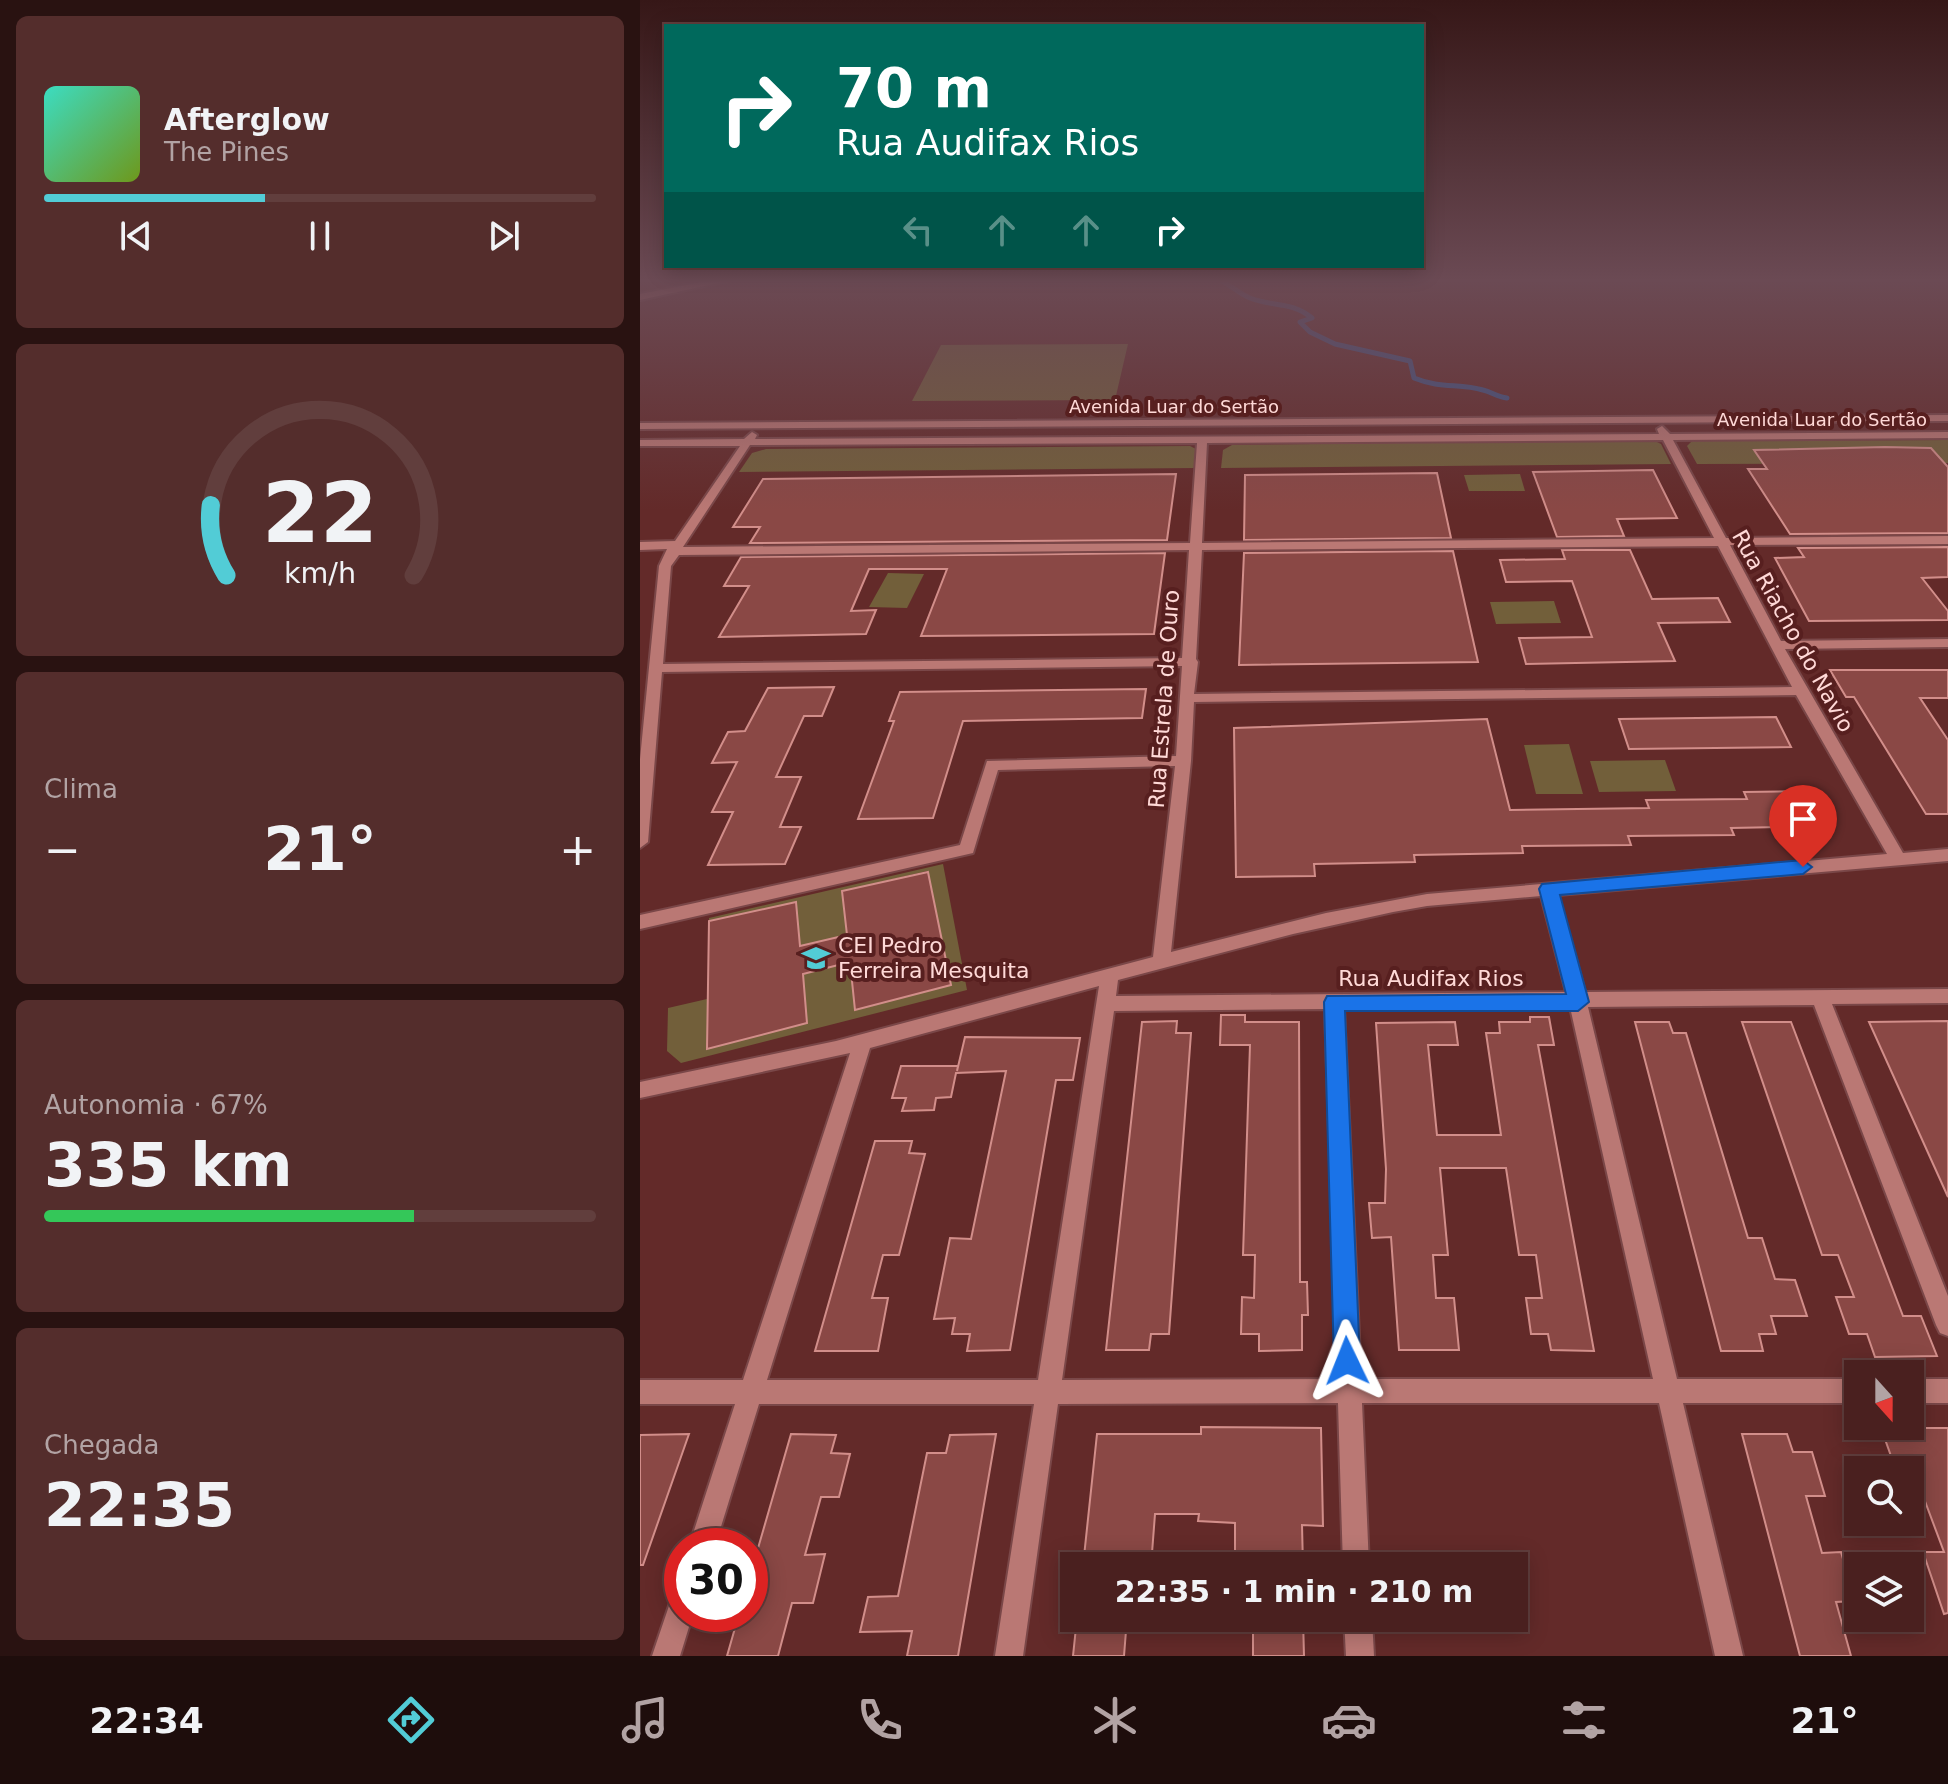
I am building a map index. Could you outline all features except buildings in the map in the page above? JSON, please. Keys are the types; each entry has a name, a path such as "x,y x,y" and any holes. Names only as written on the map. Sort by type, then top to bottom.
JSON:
{"street":[{"name":"Avenida Luar do Sertão","path":"640,426 1948,418"},
{"name":"Rua Riacho do Navio","path":"1658,419 1801,691 1898,859"},
{"path":"640,842 645,714 656,668 665,566 674,548 758,426"},
{"name":"Avenida Luar do Sertão","path":"640,443 1948,435"},
{"name":"Rua Estrela de Ouro","path":"1161,962 1191,662 1202,440"},
{"path":"640,546 1948,540"},
{"path":"1776,645 1948,643"},
{"path":"656,668 1191,662"},
{"path":"1188,698 1801,691"},
{"path":"640,922 967,849 992,765 1183,761"},
{"path":"640,1090 863,1041 1290,925 1363,910 1427,900 1948,855"},
{"path":"1548,889 1578,1002 1729,1656"},
{"path":"1009,1656 1110,975"},
{"name":"Rua Audifax Rios","path":"1106,1004 1578,1002 1948,996"},
{"path":"1821,999 1948,1325"},
{"path":"1334,1002 1355,1552"},
{"path":"708,1528 863,1041"},
{"path":"640,1392 1844,1391"},
{"path":"1924,1391 1948,1391"},
{"path":"666,1656 674,1632"},
{"path":"1359,1632 1360,1656"}],"shaded area":[{"path":"936,355 1125,355 1115,400 912,401"},
{"path":"1653,440 1661,444 1671,464 1221,468 1223,450 1232,445"},
{"path":"1948,440 1948,463 1697,464 1687,446 1692,441"},
{"path":"1190,446 1196,449 1197,468 739,472 752,453 766,449"},
{"path":"1520,474 1525,491 1469,491 1464,475"},
{"path":"888,573 924,574 907,608 869,607"},
{"path":"1554,601 1561,623 1496,624 1490,602"},
{"path":"1569,744 1583,794 1536,794 1524,745"},
{"path":"1665,760 1676,791 1599,792 1590,761"},
{"path":"943,864 967,990 681,1063 667,1051 668,1008 707,999 707,1048 803,974 850,962 856,1010 950,985 927,871 843,891 847,935 800,946 796,902 709,921 709,918"}],"waterway":[{"path":"1385,355 1410,361 1414,378 1433,384 1474,388 1507,398"}],"place":[{"name":"CEI Pedro Ferreira Mesquita","path":"816,958"}],"route":[{"path":"1347,1361 1334,1002 1578,1002 1548,889 1803,867"}]}
